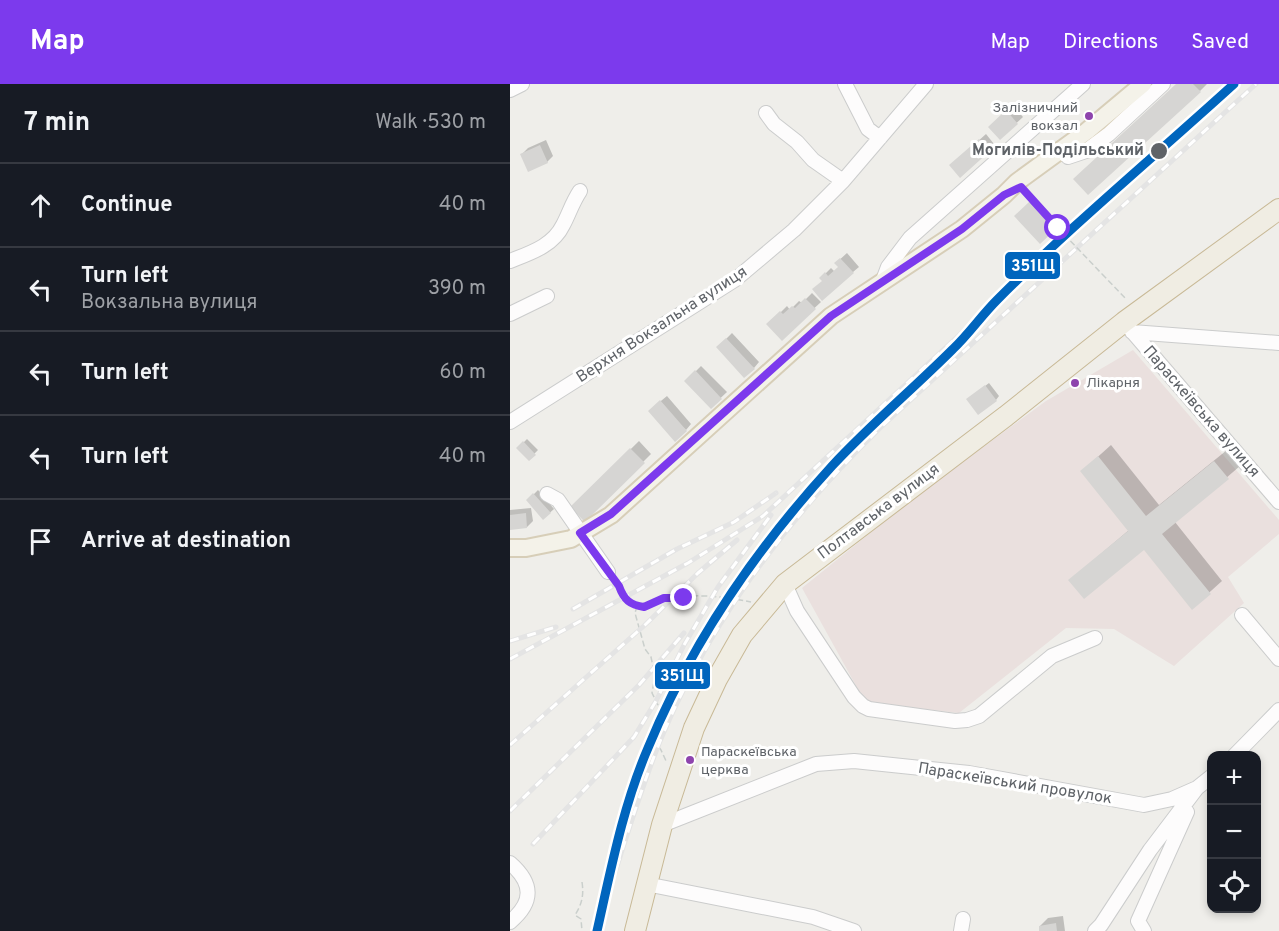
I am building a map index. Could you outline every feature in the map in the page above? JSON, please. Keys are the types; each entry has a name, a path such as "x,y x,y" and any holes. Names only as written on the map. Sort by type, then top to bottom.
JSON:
{"highway":[{"name":"Полтавська вулиця","path":"635,931 662,825 693,728 742,635 779,591 1279,210"}],"main road":[{"path":"510,548 526,548 571,539 611,514 831,316 962,229 1017,182 1087,131 1143,84"},
{"path":"1004,195 1021,187 1068,157 1152,84"}],"street":[{"path":"510,90 522,84"},
{"path":"845,84 868,129 880,138"},
{"name":"Верхня Вокзальна вулиця","path":"510,422 736,279 794,230 843,180 926,84"},
{"path":"882,283 888,267 910,238 1083,84"},
{"path":"1068,157 1086,151 1109,134 1163,84"},
{"path":"766,113 774,124 797,142 813,160 843,180"},
{"path":"510,261 547,245 563,227 570,205 580,191"},
{"path":"510,314 547,296"},
{"path":"1128,327 1279,343"},
{"name":"Параскеївська вулиця","path":"1128,327 1279,502"},
{"path":"547,494 558,500 608,572"},
{"path":"779,591 797,611 854,697 862,706 869,709 955,721 967,720 979,716 1052,656 1095,638"},
{"path":"1242,615 1279,659"},
{"path":"1239,751 1279,710"},
{"name":"Параскеївський провулок","path":"662,825 816,764 854,761 969,773 1144,805 1173,799 1197,788"},
{"path":"1095,931 1150,850 1197,788 1207,780"},
{"path":"1144,931 1138,921 1197,788"},
{"path":"510,863 525,880 528,894 524,908 510,922"},
{"path":"646,884 813,917 854,931"}],"path":[{"path":"1021,187 1122,295"},
{"path":"608,572 628,602 644,607 664,598 694,596 722,596 755,603 779,591"},
{"path":"637,606 635,613 645,649 651,657 655,676 652,693 661,711 650,735 671,770 677,775"},
{"path":"582,882 584,893 574,915 581,919 582,931"}],"shaded area":[{"path":"1133,350 1279,520 1279,534 1228,577 1244,603 1174,666 1114,629 1066,628 959,713 865,702 802,588 911,500 1046,401"}],"building":[{"path":"1176,84 1193,84 1201,92 1088,195 1073,179"},
{"path":"1006,110 1018,124 1000,140 988,127"},
{"path":"979,139 990,151 960,178 949,165"},
{"path":"540,145 548,163 528,172 520,154"},
{"path":"1029,202 1056,229 1040,244 1014,216"},
{"path":"840,258 854,273 822,301 812,289 822,281 819,278 825,272 828,276 838,267 834,263"},
{"path":"805,298 816,309 782,341 766,324 780,311 783,314 792,306 795,308"},
{"path":"726,338 755,369 744,378 716,347"},
{"path":"695,370 722,399 711,409 684,381"},
{"path":"985,385 997,401 978,415 966,399"},
{"path":"660,400 687,431 675,442 648,411"},
{"path":"523,441 536,455 529,461 516,448"},
{"path":"630,448 645,463 585,522 570,507"},
{"path":"1098,456 1146,516 1214,461 1229,479 1162,534 1211,594 1192,610 1144,550 1084,599 1068,580 1128,531 1080,471"},
{"path":"533,493 551,513 543,520 526,500"},
{"path":"526,513 527,528 510,530 510,515"},
{"path":"1056,923 1057,931 1039,931 1039,926"}],"railway":[{"path":"600,918 646,779 683,691 730,610 756,570 785,533 815,496 880,428 1256,84"},
{"path":"510,659 688,563 763,516 994,303"},
{"path":"573,609 677,549 734,522 776,493"},
{"path":"533,844 634,737 718,587 771,515"},
{"path":"510,745 737,540"},
{"path":"510,641 556,627"},
{"path":"510,811 639,685 684,633"}],"transit line":[{"name":"351Щ","path":"597,931 631,792 665,709 705,635 777,530 832,466 959,343 1025,272 1234,84"}],"place":[{"name":"Залізничний вокзал","path":"1089,116"},
{"name":"Могилів-Подільський","path":"1159,151"},
{"name":"Лікарня","path":"1075,383"},
{"name":"Параскеївська церква","path":"690,760"}],"route":[{"path":"684,598 664,598 644,607 628,602 580,533 611,514 831,316 962,229 1004,195 1021,187 1058,228"}]}
